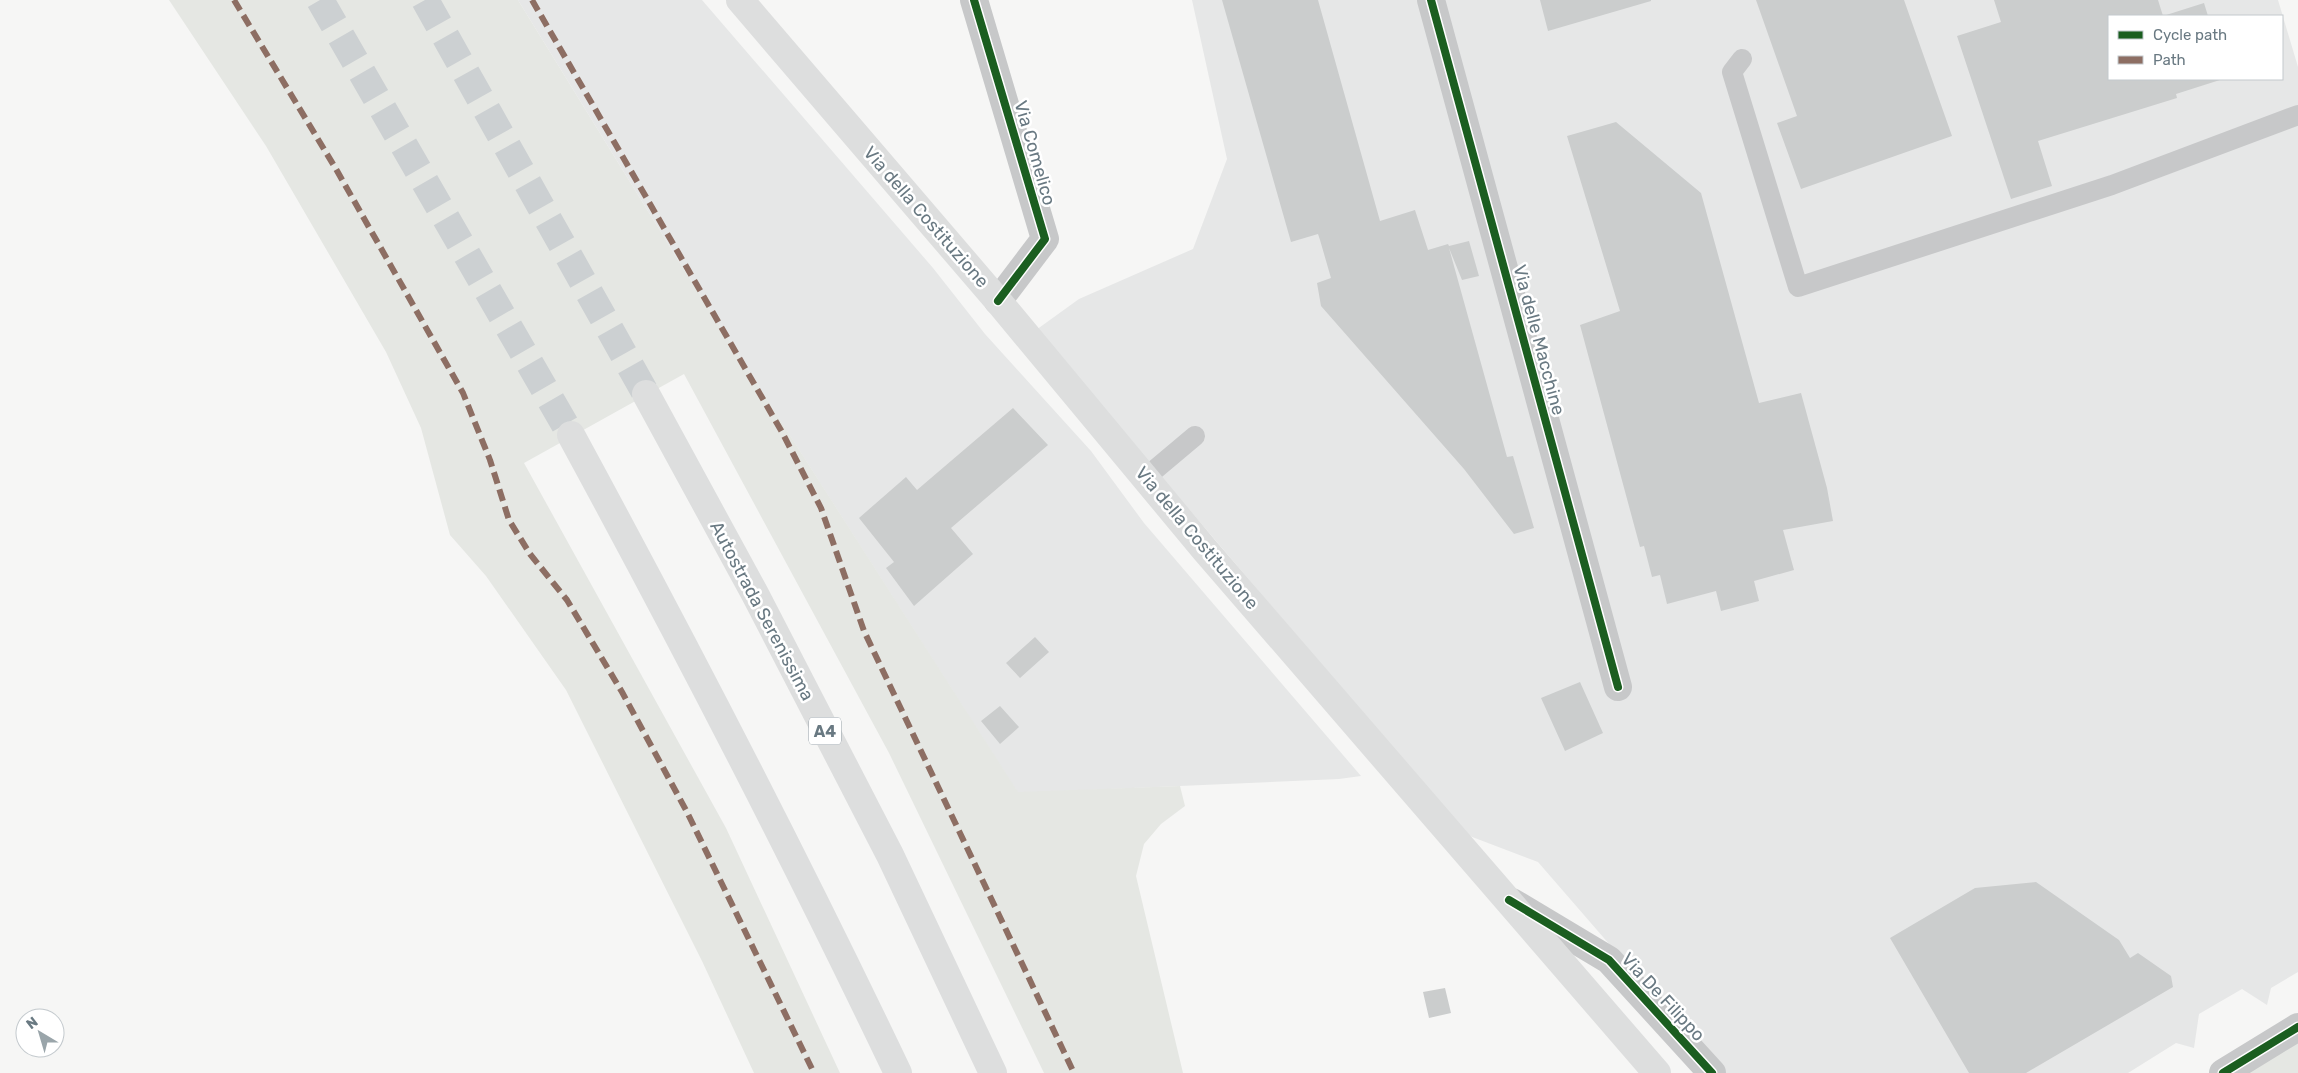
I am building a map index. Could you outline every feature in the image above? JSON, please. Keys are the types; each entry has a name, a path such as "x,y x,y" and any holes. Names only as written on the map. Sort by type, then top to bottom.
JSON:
{"main road":[{"name":"Via della Costituzione","path":"740,0 998,301 1145,478 1657,1073"},
{"name":"Autostrada Serenissima","path":"646,394 754,594 890,855 993,1073"},
{"path":"571,435 684,644 831,932 898,1073"}],"street":[{"name":"Via Comelico","path":"974,0 1045,239 998,301"},
{"name":"Via delle Macchine","path":"1431,0 1618,687"},
{"name":"Via De Filippo","path":"1509,900 1609,960 1712,1073"},
{"path":"2223,1073 2298,1027"}],"lane":[{"path":"1742,59 1732,72 1798,287 2112,185 2298,115"},
{"path":"1145,478 1195,436"}],"shaded area":[{"path":"169,0 518,0 683,268 1018,792 1180,786 1185,806 1161,824 1144,844 1136,876 1183,1073 1044,1073 889,753 684,374 524,463 726,828 840,1073 754,1073 702,961 566,690 486,576 450,535 421,428 386,352 266,146"},
{"path":"518,0 702,0 933,268 985,334 1091,451 1144,523 1361,776 1339,779 1018,793 683,268"},
{"path":"1192,0 2278,0 2282,15 2108,15 2108,80 2283,80 2283,17 2298,67 2298,972 2271,988 2267,1005 2242,989 2199,1014 2194,1048 2176,1043 2128,1073 1721,1073 1538,862 1467,835 1036,330 1079,299 1193,249 1227,159"},
{"path":"2298,1042 2298,1073 2244,1073"}],"building":[{"path":"1222,0 1318,0 1380,221 1415,210 1428,250 1448,244 1449,246 1469,241 1479,276 1462,280 1449,248 1507,457 1513,456 1534,528 1514,534 1464,469 1321,306 1317,283 1331,278 1320,240 1318,234 1291,242"},
{"path":"1540,0 1651,0 1651,1 1548,31"},
{"path":"1756,0 1904,0 1952,136 1801,189 1777,123 1797,116"},
{"path":"1994,0 2158,0 2163,15 2108,15 2108,80 2220,80 2176,94 2177,98 2038,141 2052,186 2011,199 1957,36 2001,22"},
{"path":"2204,3 2208,15 2166,15"},
{"path":"1616,122 1701,193 1759,403 1801,393 1827,488 1833,521 1783,530 1794,570 1754,581 1759,601 1721,611 1716,591 1667,604 1660,575 1652,577 1644,546 1640,547 1580,325 1620,311 1567,136"},
{"path":"1013,408 1048,445 951,528 973,554 914,606 886,568 894,562 859,518 906,477 917,490"},
{"path":"1035,637 1049,652 1020,678 1006,663"},
{"path":"1580,682 1603,733 1565,751 1541,698"},
{"path":"1000,706 1019,727 1000,744 981,721"},
{"path":"2036,882 2119,940 2130,958 2138,953 2171,976 2173,987 2026,1073 1969,1073 1890,938 1975,888"},
{"path":"1445,988 1451,1013 1429,1018 1423,992"}],"tunnel":[{"path":"320,0 571,435"},
{"path":"425,0 646,394"}],"marked path":[{"path":"234,0 336,169 463,393 490,460 509,520 530,554 567,600 622,692 687,812 814,1073"},
{"path":"532,0 782,432 821,508 864,631 1074,1073"}],"cycle path":[{"path":"974,0 1045,239 998,301"},
{"path":"1431,0 1618,687"},
{"path":"1509,900 1609,960 1712,1073"},
{"path":"2223,1073 2298,1027"}]}
